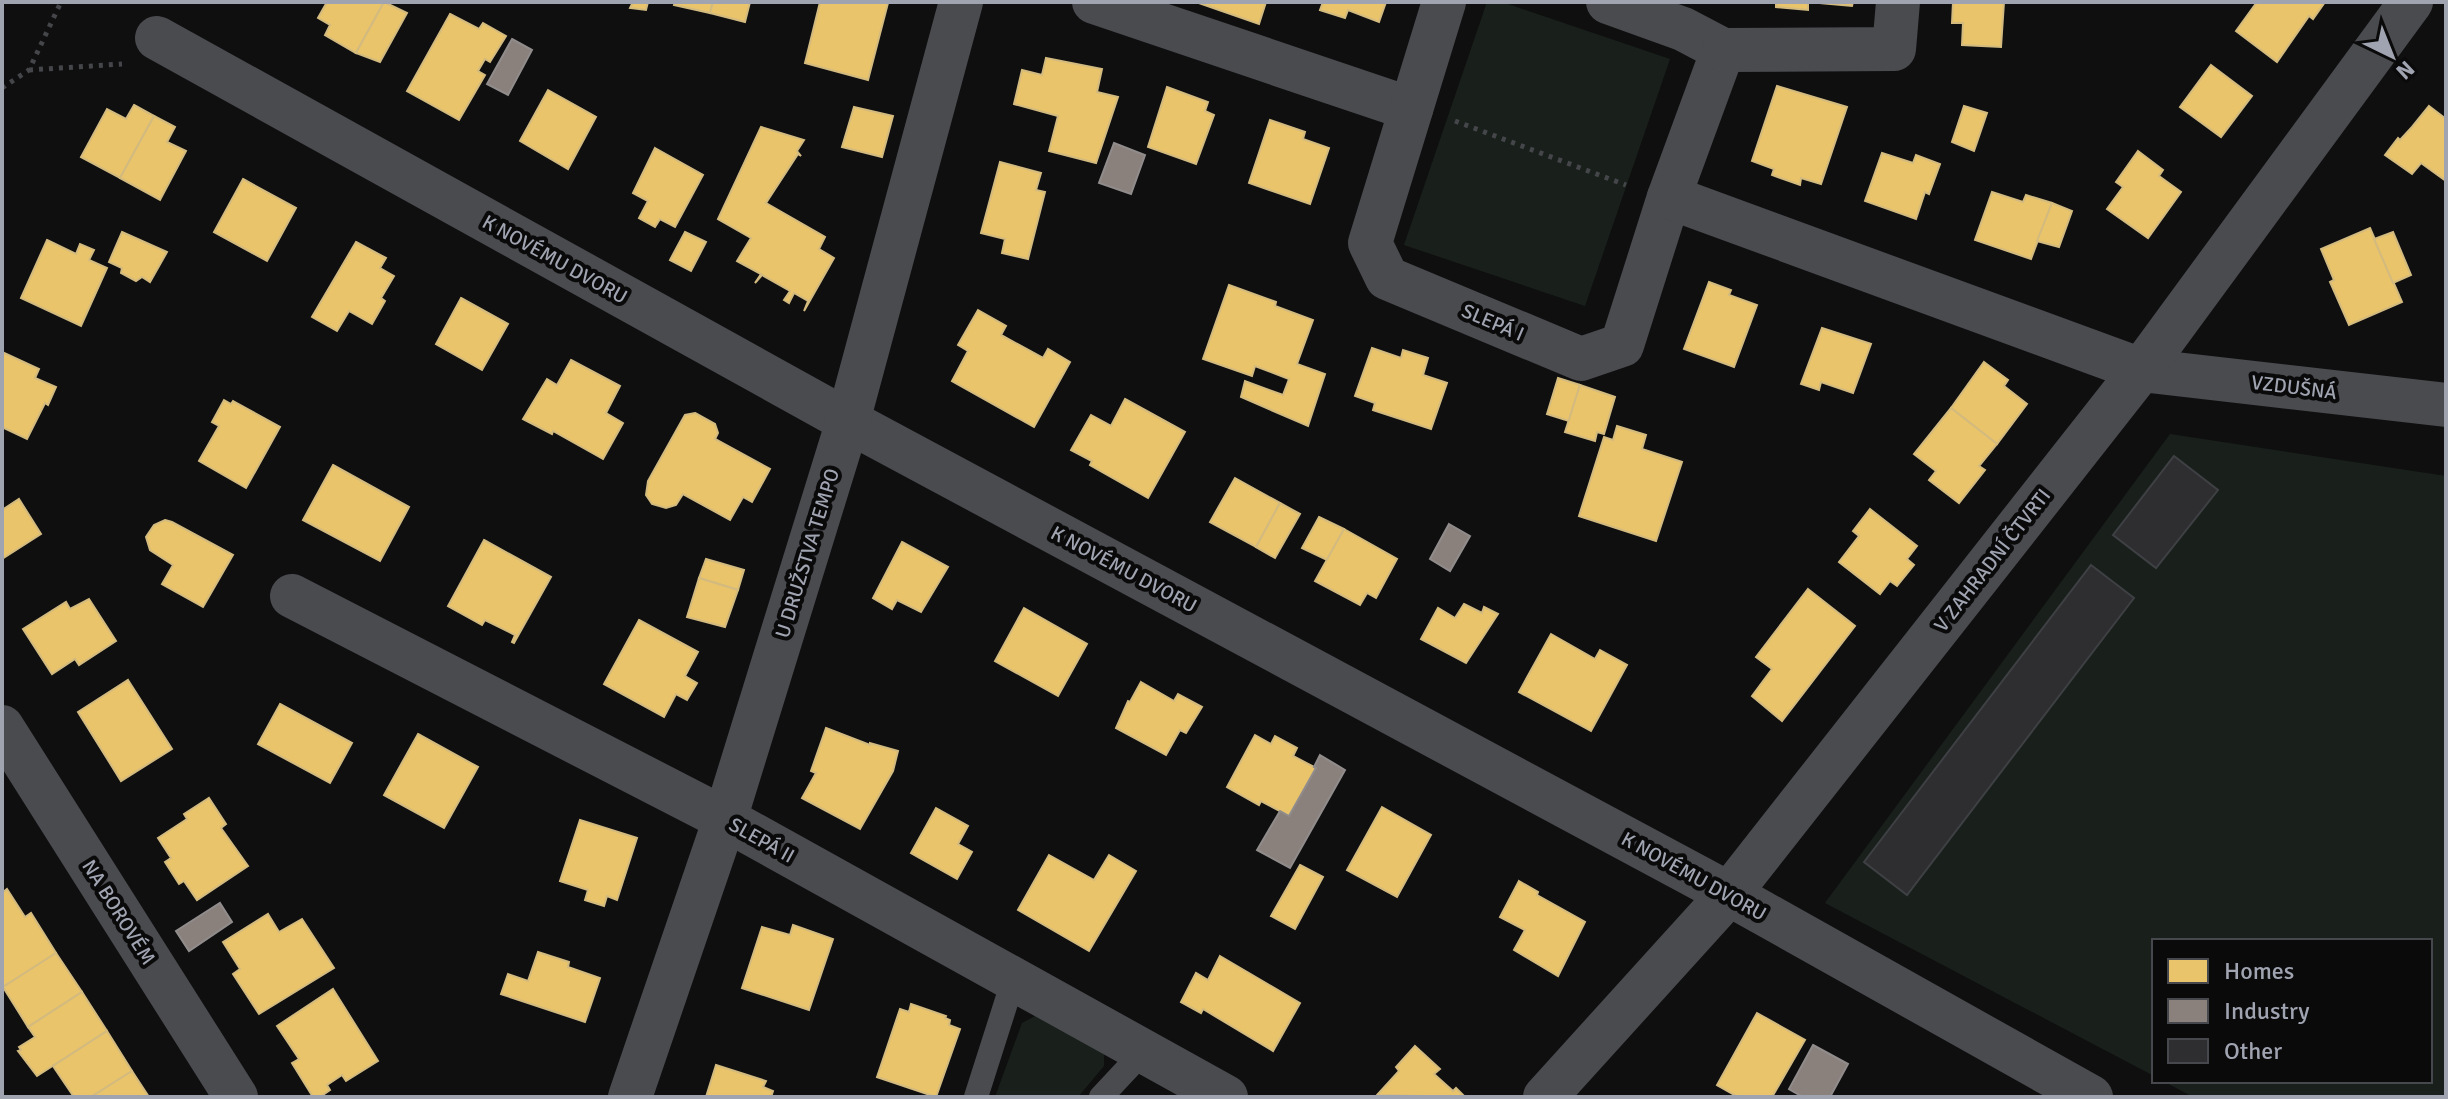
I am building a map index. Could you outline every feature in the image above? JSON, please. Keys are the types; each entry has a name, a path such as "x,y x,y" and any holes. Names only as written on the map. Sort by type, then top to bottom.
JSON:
{"street":[{"name":"U DRUŽSTVA TEMPO","path":"630,1097 725,819 848,421 961,2"},
{"path":"1094,2 1411,109"},
{"name":"SLEPÁ I","path":"1444,2 1370,243 1387,278 1581,359 1622,345 1669,197 1723,50"},
{"path":"1608,2 1683,29 1723,50 1894,49 1898,2"},
{"name":"V ZAHRADNÍ ČTVRTI","path":"1545,1097 1729,894 2141,370 2411,2"},
{"name":"K NOVÉMU DVORU","path":"157,38 848,421 1729,894 2091,1097"},
{"path":"1669,197 2141,370"},
{"name":"VZDUŠNÁ","path":"2141,370 2446,405"},
{"name":"SLEPÁ II","path":"292,596 725,819 1226,1097"},
{"name":"NA BOROVÉM","path":"2,727 236,1097"}],"lane":[{"path":"976,1097 1013,981"},
{"path":"1101,1097 1143,1052"}],"path":[{"path":"29,70 61,2"},
{"path":"2,88 29,70 130,64 157,38"},
{"path":"1411,109 1448,119 1628,186 1669,197"}],"shaded area":[{"path":"1487,2 1502,2 1670,59 1585,306 1404,245"},
{"path":"2170,434 2446,476 2446,1097 2193,1097 2167,1083 2432,1083 2432,939 2152,939 2152,1075 1825,903"},
{"path":"1039,1014 1104,1050 1104,1066 1078,1097 995,1097 1022,1023"}],"building: Homes":[{"path":"327,2 384,2 356,53 325,35 330,25 318,18"},
{"path":"384,2 407,13 380,62 356,53"},
{"path":"633,2 648,2 646,10 630,8"},
{"path":"675,2 713,2 710,13 674,5"},
{"path":"713,2 750,2 745,22 710,13"},
{"path":"820,2 888,3 868,80 805,63"},
{"path":"1196,2 1266,2 1259,24"},
{"path":"1323,2 1386,2 1379,22 1348,10 1345,18 1320,10"},
{"path":"1776,2 1808,2 1808,10 1776,7"},
{"path":"1808,2 1853,2 1852,6"},
{"path":"1953,2 2004,2 2001,47 1962,45 1963,23 1952,23"},
{"path":"2257,2 2325,2 2313,19 2309,16 2277,62 2236,31"},
{"path":"450,14 479,29 483,23 506,36 490,62 485,59 478,71 485,75 459,120 407,91"},
{"path":"1046,58 1102,69 1097,92 1118,97 1096,163 1049,151 1058,116 1014,104 1022,70 1042,75"},
{"path":"2211,65 2252,96 2221,137 2180,107"},
{"path":"1777,86 1847,107 1821,184 1801,178 1800,185 1772,175 1774,169 1752,161"},
{"path":"1167,87 1208,102 1205,111 1214,115 1196,164 1148,147"},
{"path":"548,90 596,117 568,169 520,141"},
{"path":"134,105 154,116 120,178 81,157 107,109 126,119"},
{"path":"1964,106 1987,113 1974,151 1952,142"},
{"path":"2429,106 2446,119 2446,181 2421,163 2412,174 2385,155"},
{"path":"854,107 893,116 882,157 842,147"},
{"path":"154,116 175,127 167,142 186,151 160,200 120,178"},
{"path":"1270,120 1305,132 1303,139 1329,148 1310,204 1249,183"},
{"path":"761,127 804,140 797,151 801,156 798,154 766,203 825,237 819,249 834,258 804,311 808,301 794,293 789,303 784,300 790,291 762,275 755,283 761,274 737,261 751,238 718,219"},
{"path":"655,148 703,175 675,227 660,219 655,227 639,218 648,201 633,193"},
{"path":"2138,151 2163,170 2159,176 2181,192 2148,238 2107,209 2123,187 2116,182"},
{"path":"1882,153 1913,163 1916,155 1940,164 1929,194 1925,192 1916,219 1865,201"},
{"path":"1000,162 1041,173 1036,190 1045,192 1028,259 1002,253 1005,239 981,233"},
{"path":"243,179 296,208 267,261 214,232"},
{"path":"1992,192 2023,202 2026,195 2052,203 2031,259 1975,240"},
{"path":"2052,203 2072,211 2059,247 2037,241"},
{"path":"2370,228 2402,302 2349,325 2330,282 2334,280 2321,249"},
{"path":"122,232 167,252 150,282 142,277 136,281 121,273 122,268 109,262"},
{"path":"685,232 706,242 691,271 670,260"},
{"path":"2393,232 2411,275 2393,283 2374,239"},
{"path":"47,240 76,254 80,244 94,250 89,260 107,268 81,326 21,298"},
{"path":"356,242 386,258 380,268 394,276 381,298 385,301 372,324 349,311 337,331 312,317"},
{"path":"1709,282 1731,290 1729,295 1757,305 1734,367 1684,349"},
{"path":"1229,285 1313,320 1297,364 1325,374 1308,426 1241,397 1245,381 1283,395 1289,379 1255,366 1252,376 1203,359"},
{"path":"461,298 508,324 482,370 436,344"},
{"path":"978,310 1006,326 1001,335 1043,358 1048,349 1070,362 1034,427 952,381 968,351 958,345"},
{"path":"1822,328 1871,344 1853,393 1821,382 1819,390 1801,384"},
{"path":"1372,348 1401,358 1403,350 1428,358 1423,375 1447,383 1431,429 1373,410 1375,403 1355,396"},
{"path":"2,352 39,369 35,378 56,387 27,439 2,427"},
{"path":"571,360 620,386 606,413 623,423 603,459 553,431 552,434 523,419 547,379 557,385"},
{"path":"1984,362 2008,380 2004,386 2027,404 1997,444 1951,408"},
{"path":"1558,378 1580,385 1569,421 1547,414"},
{"path":"1580,385 1615,397 1604,434 1597,432 1595,441 1565,432"},
{"path":"1125,399 1185,432 1148,498 1090,465 1092,461 1071,450 1091,415 1111,426"},
{"path":"224,400 231,404 233,401 280,427 246,488 199,461 219,426 212,422"},
{"path":"1951,408 1997,444 1979,466 1985,470 1959,503 1929,480 1936,471 1914,454"},
{"path":"695,413 715,424 718,433 715,439 770,469 752,502 743,497 730,520 683,494 676,505 666,508 652,504 646,495 648,481 685,415"},
{"path":"1617,426 1646,435 1642,449 1682,462 1656,541 1579,516 1604,437 1613,440"},
{"path":"333,465 409,507 380,561 303,520"},
{"path":"1235,478 1280,503 1256,547 1210,522"},
{"path":"19,499 41,534 2,559 2,510"},
{"path":"1280,503 1300,514 1275,558 1256,547"},
{"path":"1870,509 1917,546 1907,559 1914,565 1897,586 1890,581 1880,594 1839,562 1859,536 1853,531"},
{"path":"1319,517 1344,529 1327,560 1302,548"},
{"path":"165,520 233,555 203,607 162,584 173,565 150,550 146,537 154,525"},
{"path":"1344,529 1397,559 1376,598 1367,593 1360,605 1315,581"},
{"path":"484,540 551,577 514,643 515,635 485,620 482,625 448,606"},
{"path":"902,542 948,567 921,612 897,600 892,609 873,598"},
{"path":"706,559 744,570 738,590 699,578"},
{"path":"699,578 738,590 725,627 687,617"},
{"path":"1808,589 1855,626 1782,721 1752,696 1772,669 1756,657"},
{"path":"89,599 116,641 79,665 75,659 52,674 23,629 66,602 70,609"},
{"path":"1464,604 1482,613 1484,607 1498,614 1466,663 1421,639 1438,608 1455,618"},
{"path":"1024,608 1087,644 1058,696 995,661"},
{"path":"639,620 698,652 685,676 697,683 687,700 676,694 664,717 604,684"},
{"path":"1551,634 1595,659 1600,650 1627,665 1591,731 1519,692"},
{"path":"128,680 172,749 121,781 78,712"},
{"path":"1141,682 1174,701 1178,694 1202,707 1186,733 1180,730 1166,755 1116,728"},
{"path":"280,704 352,743 330,783 258,744"},
{"path":"826,728 870,745 898,751 893,771 860,829 802,798 816,773 811,771"},
{"path":"418,734 478,767 444,828 384,795"},
{"path":"1255,735 1271,744 1275,736 1297,748 1293,756 1316,768 1289,816 1261,801 1259,805 1227,787"},
{"path":"209,798 226,824 221,828 248,866 197,900 184,881 179,884 165,862 171,858 158,838 187,819 184,814"},
{"path":"1382,807 1431,835 1397,897 1347,870"},
{"path":"936,808 968,826 958,844 972,852 957,879 911,853"},
{"path":"580,820 637,838 617,900 607,896 604,906 585,900 588,890 560,881"},
{"path":"1049,855 1094,880 1109,855 1136,871 1089,951 1018,910"},
{"path":"1300,865 1323,877 1295,929 1271,916"},
{"path":"1519,881 1585,922 1558,976 1514,950 1525,930 1500,917"},
{"path":"7,889 25,917 31,913 56,953 3,987 2,893"},
{"path":"268,914 279,932 302,919 334,968 259,1014 233,974 240,969 223,942"},
{"path":"793,925 833,939 809,1010 742,988 762,927 790,935"},
{"path":"538,952 569,962 568,967 600,978 585,1022 501,994 508,974 528,981"},
{"path":"56,953 82,992 28,1027 3,987"},
{"path":"1220,956 1300,1003 1273,1051 1203,1009 1201,1013 1181,1002 1196,973 1208,980"},
{"path":"333,989 378,1061 346,1081 342,1075 327,1085 330,1090 320,1097 313,1097 292,1063 299,1059 277,1026"},
{"path":"82,992 107,1031 37,1076 18,1051 21,1050 19,1047 35,1037 28,1027"},
{"path":"911,1004 946,1016 950,1020 949,1025 960,1029 936,1097 877,1077 900,1009 909,1012"},
{"path":"1757,1013 1805,1040 1772,1097 1738,1097 1717,1085"},
{"path":"107,1031 132,1071 91,1097 74,1097 53,1066"},
{"path":"1415,1046 1440,1069 1434,1074 1465,1097 1377,1095 1399,1071 1396,1067"},
{"path":"716,1065 766,1081 763,1087 773,1091 771,1097 706,1097"},
{"path":"132,1071 149,1097 91,1097"}],"building: Industry":[{"path":"512,39 532,50 508,95 487,84"},
{"path":"1114,143 1145,155 1131,194 1099,183"},
{"path":"1449,524 1470,536 1450,571 1430,559"},
{"path":"1320,755 1345,770 1290,868 1257,850 1280,811 1289,816"},
{"path":"220,903 232,922 189,951 176,931"},
{"path":"1813,1045 1848,1064 1830,1097 1803,1097 1789,1089"}],"building: Other":[{"path":"2174,456 2218,490 2156,568 2113,535"},
{"path":"2091,565 2134,598 1907,895 1864,862"}]}
